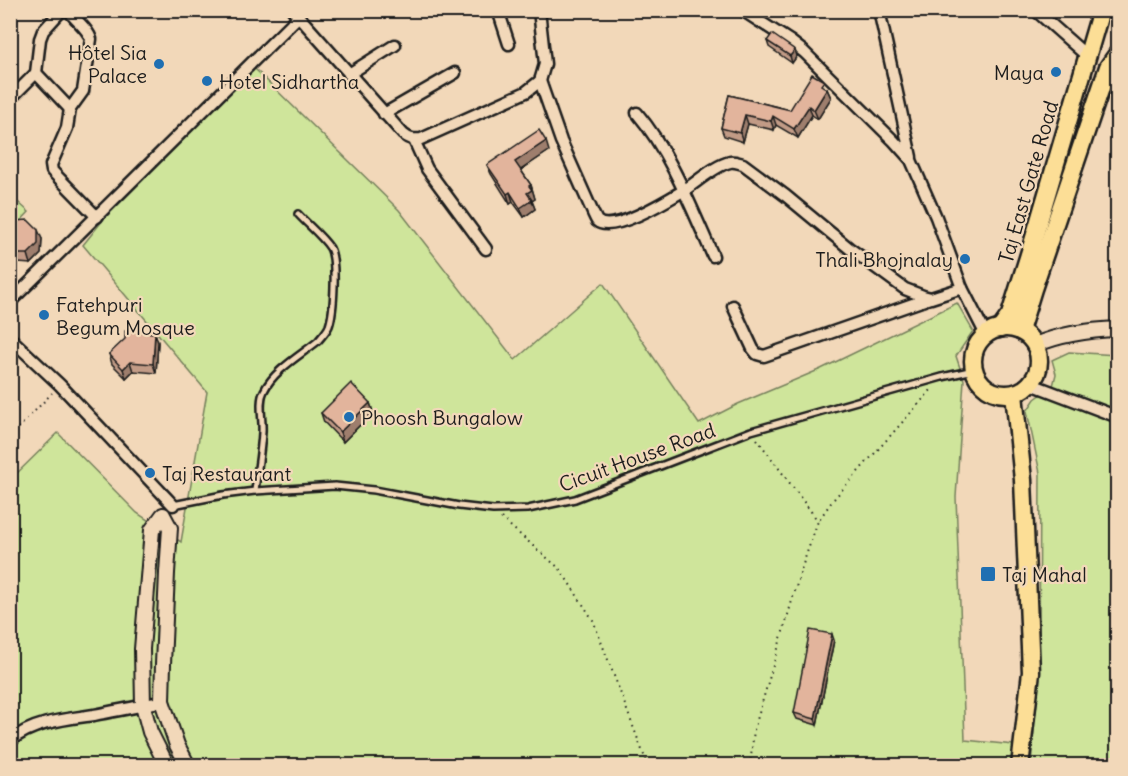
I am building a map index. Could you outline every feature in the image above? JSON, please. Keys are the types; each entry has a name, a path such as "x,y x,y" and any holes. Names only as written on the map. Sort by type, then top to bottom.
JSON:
{"main road":[{"name":"Taj East Gate Road","path":"993,332 1010,315 1101,10"},
{"path":"1020,332 1108,67 1118,53"},
{"path":"1010,329 1020,332 1035,345 1038,353 1038,369 1031,384 1014,394 994,392 985,387 974,370 976,348 993,332 1010,329"},
{"path":"1014,394 1023,480 1031,672 1020,765"}],"street":[{"path":"10,99 36,73 43,31 62,10"},
{"path":"69,10 75,20 89,33 91,39 83,92 70,109 67,128 51,165 52,171 97,217"},
{"path":"498,10 510,44"},
{"path":"10,302 97,217 296,13 384,114 403,134 414,140 421,139 526,92 540,81 545,64 539,10"},
{"path":"742,10 804,52 911,160"},
{"path":"879,10 911,160 936,217 962,288 993,332"},
{"path":"1035,10 1087,56"},
{"path":"349,74 395,45"},
{"path":"384,114 455,72"},
{"path":"36,73 70,109"},
{"path":"540,81 561,141 597,221 612,225 622,221 662,203 718,167 729,162 736,162 743,164 786,196 849,248 905,289 931,298"},
{"path":"637,113 659,144 713,256"},
{"path":"414,140 427,169 486,249"},
{"path":"733,306 753,349 764,356 962,288"},
{"path":"1035,345 1049,339 1089,330 1118,329"},
{"path":"10,338 60,385 168,510 170,528 166,573 162,701 177,745 188,765"},
{"path":"1031,384 1118,417"},
{"path":"167,765 150,732 143,706 143,638 152,530 168,510"},
{"path":"10,741 33,727 162,701"}],"lane":[{"path":"255,491 261,445 263,393 279,372 325,333 330,322 334,281 331,250 298,214"},
{"name":"Cicuit House Road","path":"168,510 223,495 335,486 374,490 459,506 493,510 528,509 575,499 751,431 974,370"}],"path":[{"path":"750,765 754,730 802,567 818,521 833,500 942,378"},
{"path":"10,436 60,385"},
{"path":"751,431 818,521"},
{"path":"493,510 560,569 593,620 648,765"}],"green space":[{"path":"254,68 399,210 515,360 603,283 699,424 738,404 821,369 957,303 973,331 956,356 964,380 956,497 965,740 1014,745 1010,765 11,766 11,479 58,433 137,513 181,542 207,392 83,245 103,220"},
{"path":"10,195 29,212 11,231 10,231"},
{"path":"1069,352 1117,355 1117,765 1031,765 1039,673 1040,473 1027,411 1035,399 1053,386 1056,374 1052,360"}],"building":[{"path":"772,34 795,50 790,56 767,41"},
{"path":"812,74 824,81 821,85 827,89 814,110 809,106 794,129 773,116 771,121 745,115 740,133 721,128 729,95 790,110"},
{"path":"539,130 546,141 515,162 532,190 527,193 532,200 520,208 510,192 507,194 487,165"},
{"path":"28,220 38,230 38,244 28,254 14,254 10,250 10,224 14,221"},
{"path":"125,331 155,333 153,364 130,362 123,369 109,354 125,339"},
{"path":"351,383 370,403 340,432 321,413"},
{"path":"810,630 832,634 815,719 794,713"}],"place":[{"name":"Hôtel Sia Palace","path":"159,64"},
{"name":"Maya","path":"1056,72"},
{"name":"Hotel Sidhartha","path":"207,81"},
{"name":"Thali Bhojnalay","path":"965,259"},
{"name":"Fatehpuri Begum Mosque","path":"44,315"},
{"name":"Phoosh Bungalow","path":"349,417"},
{"name":"Taj Restaurant","path":"150,473"},
{"name":"Taj Mahal","path":"988,574"}]}
